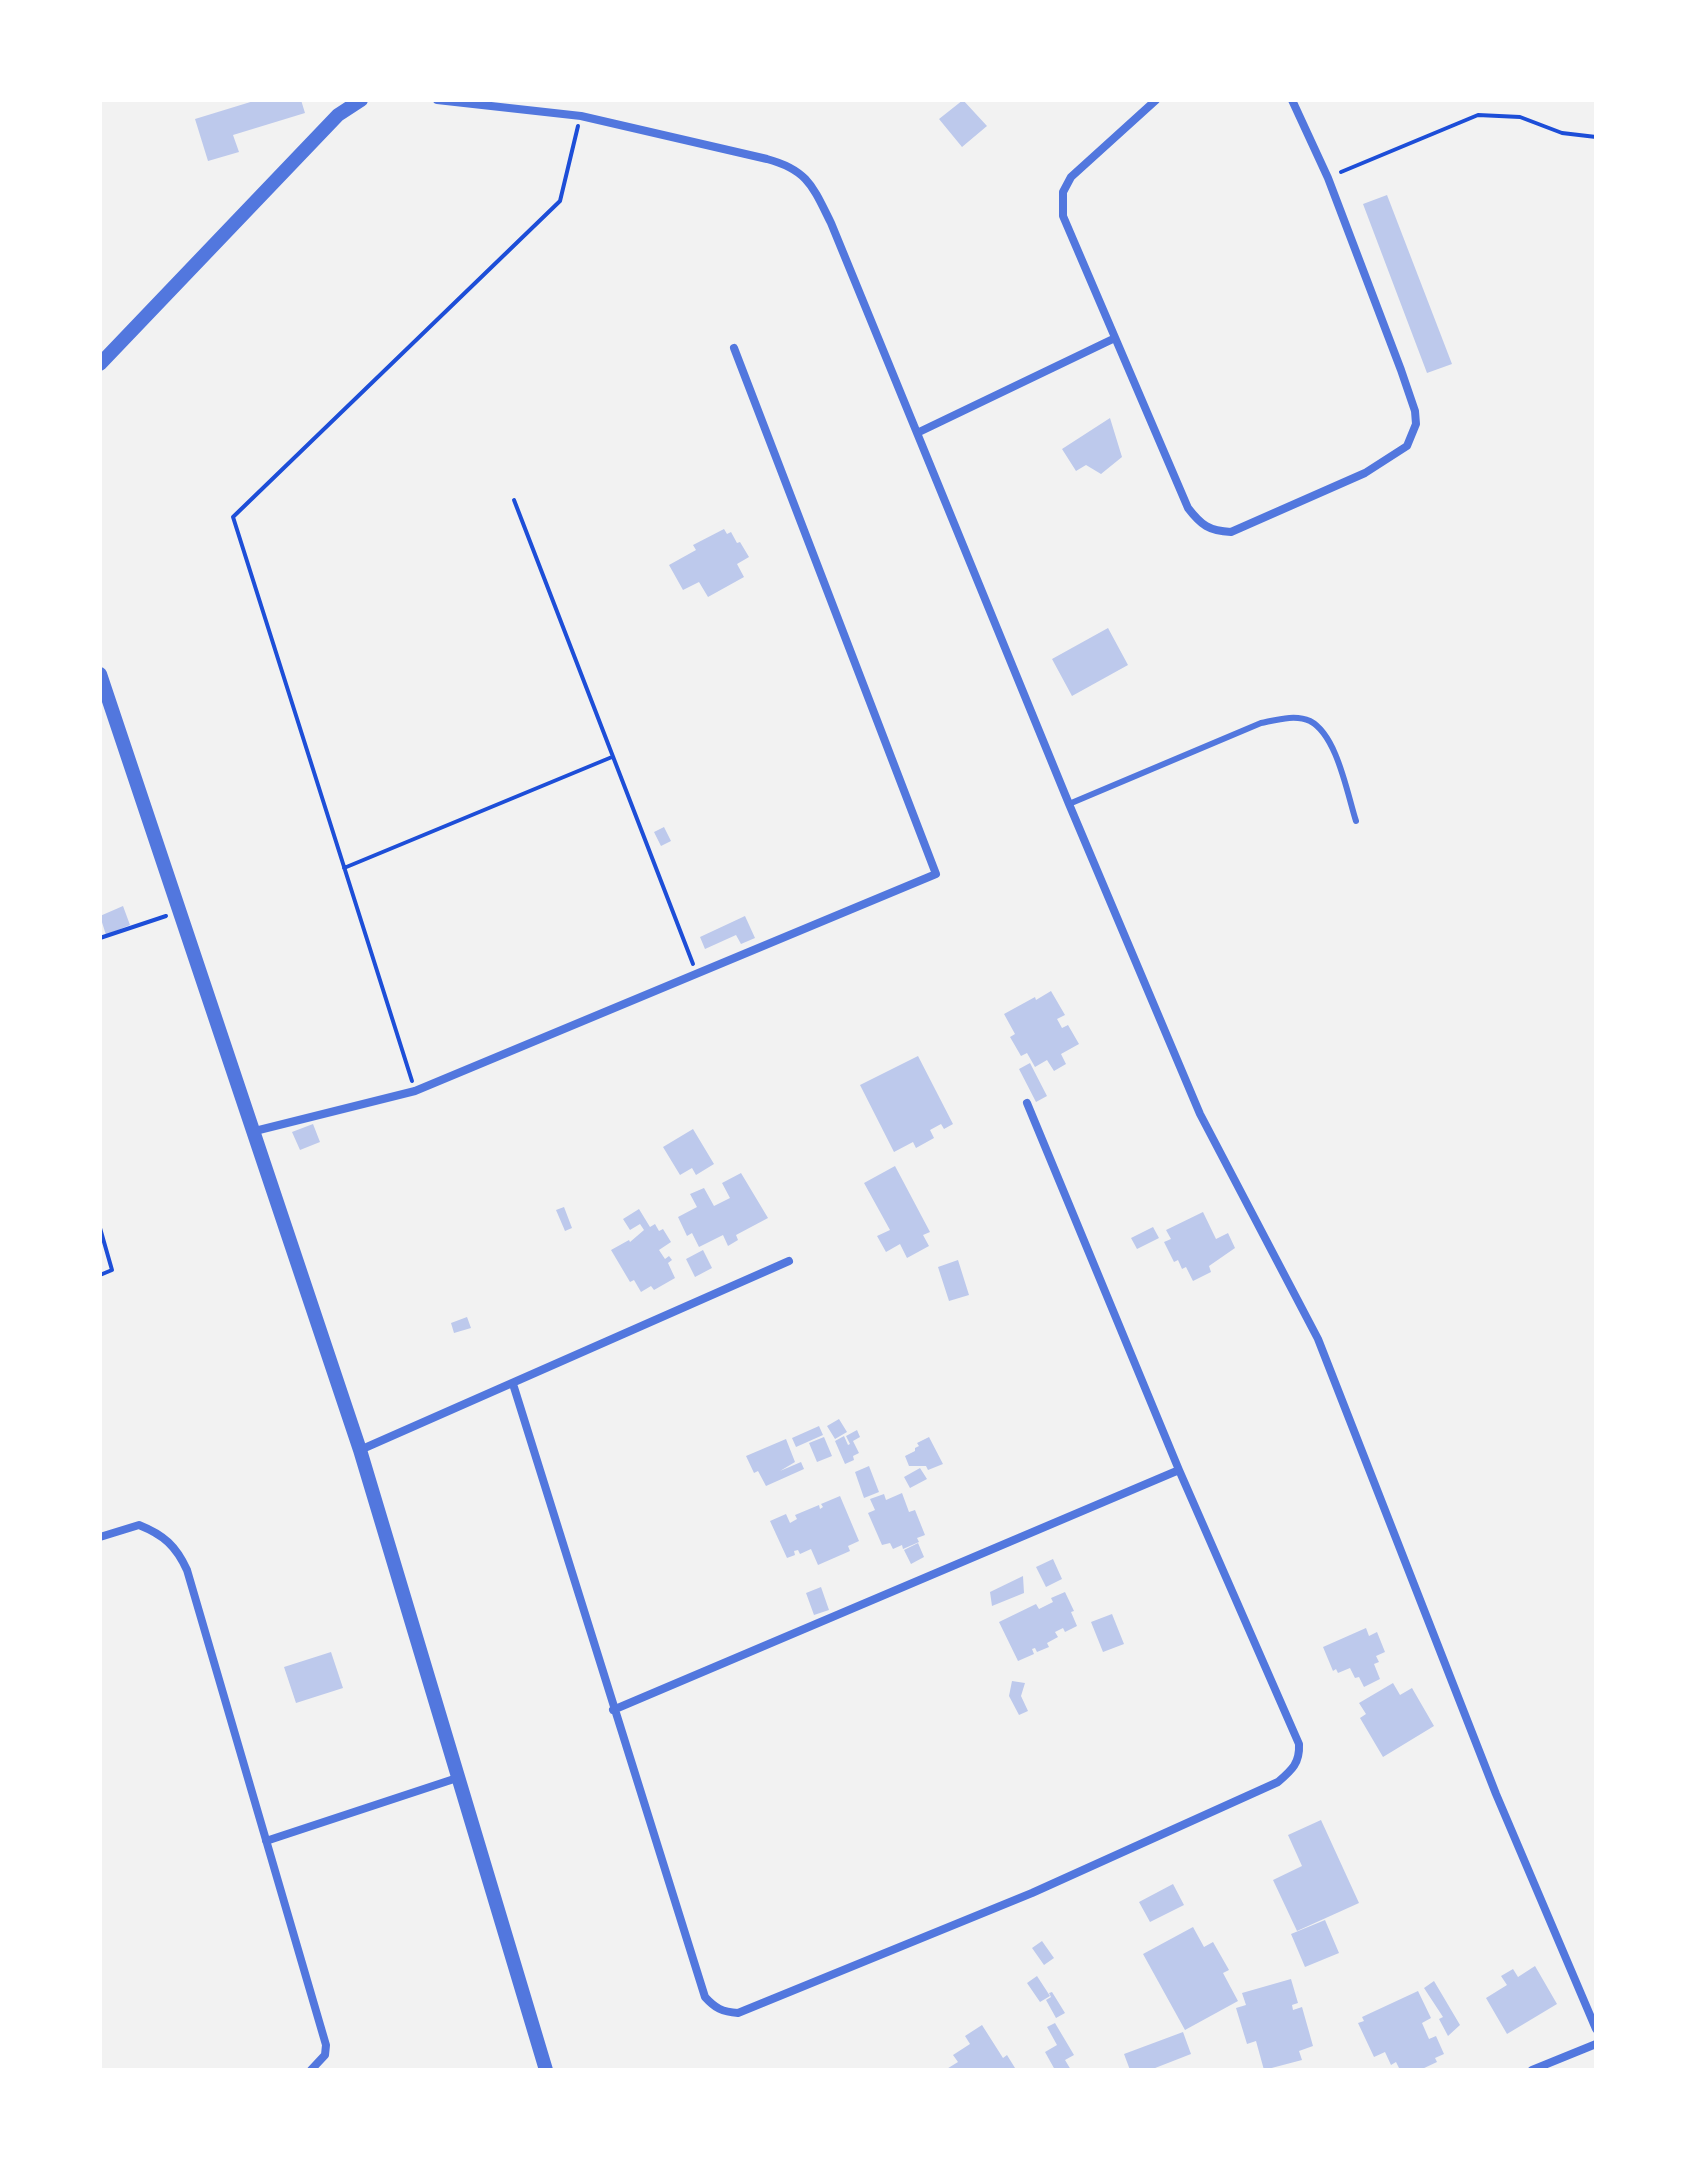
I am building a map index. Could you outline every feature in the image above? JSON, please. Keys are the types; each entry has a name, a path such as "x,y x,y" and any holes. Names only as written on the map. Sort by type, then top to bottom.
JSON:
{"street":[{"path":"100,364 338,115 361,100"},
{"path":"437,100 581,116 767,159 799,171 817,196 831,223 1069,804 1200,1114 1318,1339 1490,1780 1596,2029"},
{"path":"1156,100 1071,177 1063,192 1063,216 1188,508 1198,521 1212,531 1231,532 1365,473 1397,454 1407,446 1413,435 1415,411 1328,178 1292,100"},
{"path":"917,433 1115,338"},
{"path":"255,1131 415,1091 936,874 734,348"},
{"path":"100,674 360,1450 546,2070"},
{"path":"513,1384 705,1997 714,2007 738,2013 1032,1893 1278,1782 1293,1769 1299,1758 1299,1744 1179,1470 1027,1103"},
{"path":"360,1450 789,1261"},
{"path":"613,1710 1179,1470"},
{"path":"100,1537 139,1525 169,1541 187,1570 326,2045 325,2055 311,2070"},
{"path":"266,1841 457,1778"},
{"path":"1532,2070 1596,2044"}],"lane":[{"path":"1069,804 1261,723 1293,718 1307,720 1322,730 1339,767 1356,821"}],"path":[{"path":"1328,178 1478,115 1520,117 1562,133 1596,137"},
{"path":"415,1091 233,517 560,201 581,116"},
{"path":"514,500 697,974"},
{"path":"344,868 613,757"},
{"path":"100,938 180,911"},
{"path":"100,1228 112,1270 100,1275"}],"building":[{"path":"257,100 301,100 305,113 233,135 239,152 208,161 195,119"},
{"path":"963,100 987,126 962,147 939,119"},
{"path":"1387,195 1452,364 1427,373 1363,204"},
{"path":"1110,418 1122,457 1101,474 1086,465 1076,471 1062,449"},
{"path":"724,529 727,534 731,532 737,543 740,542 749,557 737,564 744,577 708,597 699,582 683,590 669,565 696,550 693,545"},
{"path":"1108,628 1128,665 1072,696 1052,659"},
{"path":"664,827 671,841 661,846 654,832"},
{"path":"123,906 130,925 106,935 100,916"},
{"path":"745,916 755,938 741,944 736,935 705,949 700,937"},
{"path":"1051,991 1065,1015 1057,1019 1062,1028 1068,1025 1079,1044 1061,1054 1066,1064 1054,1071 1047,1060 1035,1067 1027,1053 1021,1056 1010,1037 1015,1034 1004,1014"},
{"path":"918,1056 953,1124 944,1129 941,1124 930,1130 934,1138 916,1148 913,1142 894,1152 860,1085"},
{"path":"1030,1063 1047,1096 1036,1102 1019,1069"},
{"path":"313,1124 320,1142 300,1150 292,1132"},
{"path":"693,1129 714,1164 696,1175 692,1168 680,1175 663,1147"},
{"path":"895,1166 930,1232 923,1235 929,1246 907,1258 900,1244 886,1252 877,1236 890,1230 864,1183"},
{"path":"741,1173 768,1218 736,1235 738,1240 728,1246 723,1235 699,1247 692,1233 687,1236 678,1217 697,1207 690,1194 704,1188 714,1206 730,1198 722,1183"},
{"path":"564,1207 572,1228 565,1231 556,1210"},
{"path":"639,1209 650,1227 655,1224 659,1231 663,1229 671,1242 659,1250 665,1259 669,1256 672,1260 668,1263 675,1278 654,1290 651,1286 641,1292 634,1280 630,1282 611,1250 630,1242 644,1230 640,1224 630,1230 623,1219"},
{"path":"1203,1212 1216,1239 1228,1233 1235,1248 1209,1266 1211,1272 1193,1281 1186,1267 1182,1269 1178,1260 1174,1262 1164,1242 1171,1239 1166,1230"},
{"path":"1153,1227 1159,1238 1137,1249 1131,1238"},
{"path":"703,1250 712,1268 695,1277 686,1259"},
{"path":"958,1260 969,1295 949,1301 938,1267"},
{"path":"467,1317 471,1328 454,1333 451,1323"},
{"path":"839,1419 847,1432 835,1439 827,1426"},
{"path":"819,1426 823,1435 796,1447 792,1438"},
{"path":"857,1430 860,1437 853,1441 859,1453 853,1456 854,1460 845,1464 835,1441 844,1436 850,1444 846,1436"},
{"path":"824,1437 832,1456 817,1462 809,1443"},
{"path":"929,1437 943,1464 928,1470 926,1466 909,1466 905,1456 915,1451 919,1446 917,1443"},
{"path":"786,1439 795,1462 780,1471 801,1462 804,1469 766,1486 758,1471 754,1473 746,1456"},
{"path":"869,1466 879,1492 864,1498 855,1472"},
{"path":"920,1468 927,1479 910,1488 904,1477"},
{"path":"902,1493 909,1512 915,1510 925,1535 917,1538 919,1542 903,1549 902,1545 893,1549 890,1543 882,1545 868,1513 875,1510 870,1499 884,1494 886,1500"},
{"path":"840,1496 859,1541 848,1546 850,1551 818,1565 811,1549 800,1554 798,1550 794,1551 795,1555 787,1558 770,1521 786,1514 790,1523 797,1519 795,1515 819,1505 820,1509 823,1507 821,1504"},
{"path":"918,1543 924,1557 911,1564 904,1550"},
{"path":"1053,1559 1062,1579 1046,1587 1036,1567"},
{"path":"1023,1576 1024,1593 992,1606 990,1592"},
{"path":"821,1587 829,1610 814,1615 806,1593"},
{"path":"1065,1592 1077,1626 1065,1632 1063,1628 1055,1632 1058,1637 1047,1643 1049,1647 1037,1652 1035,1648 1032,1649 1034,1654 1018,1661 999,1622 1036,1604 1039,1609 1053,1602 1051,1598"},
{"path":"1112,1614 1124,1644 1103,1652 1091,1622"},
{"path":"1366,1628 1369,1636 1377,1632 1385,1652 1376,1656 1379,1662 1374,1664 1380,1679 1364,1687 1350,1668 1338,1673 1336,1669 1333,1671 1323,1647"},
{"path":"331,1652 343,1688 296,1703 284,1667"},
{"path":"1012,1681 1025,1683 1021,1696 1028,1711 1019,1715 1009,1696"},
{"path":"1393,1683 1400,1695 1412,1688 1434,1726 1383,1757 1360,1718 1366,1714 1359,1703"},
{"path":"1321,1820 1359,1903 1297,1931 1273,1880 1302,1866 1288,1835"},
{"path":"1173,1884 1184,1905 1150,1922 1139,1902"},
{"path":"1325,1920 1339,1953 1305,1967 1291,1934"},
{"path":"1193,1927 1204,1947 1213,1942 1229,1970 1223,1973 1238,2001 1185,2030 1143,1954"},
{"path":"1042,1941 1054,1958 1044,1965 1032,1948"},
{"path":"1535,1966 1557,2004 1507,2034 1486,1998 1507,1985 1501,1976 1513,1969 1518,1977"},
{"path":"1037,1976 1050,1996 1040,2002 1027,1983"},
{"path":"1291,1979 1298,2003 1292,2005 1293,2010 1302,2007 1313,2046 1299,2051 1302,2060 1264,2070 1256,2041 1247,2044 1236,2008 1246,2005 1242,1993"},
{"path":"1434,1981 1460,2025 1448,2036 1439,2019 1443,2017 1424,1988"},
{"path":"1418,1991 1431,2018 1422,2023 1429,2039 1436,2036 1444,2054 1435,2058 1437,2062 1420,2070 1400,2070 1396,2062 1391,2065 1385,2052 1374,2057 1358,2023 1364,2021 1362,2017"},
{"path":"1052,1992 1065,2013 1056,2018 1046,2000"},
{"path":"1055,2023 1074,2055 1065,2060 1071,2070 1055,2070 1045,2052 1057,2045 1047,2027"},
{"path":"982,2025 1003,2058 1007,2055 1015,2068 945,2070 958,2062 953,2055 970,2044 965,2036"},
{"path":"1183,2032 1191,2054 1150,2070 1130,2070 1124,2054"}]}
